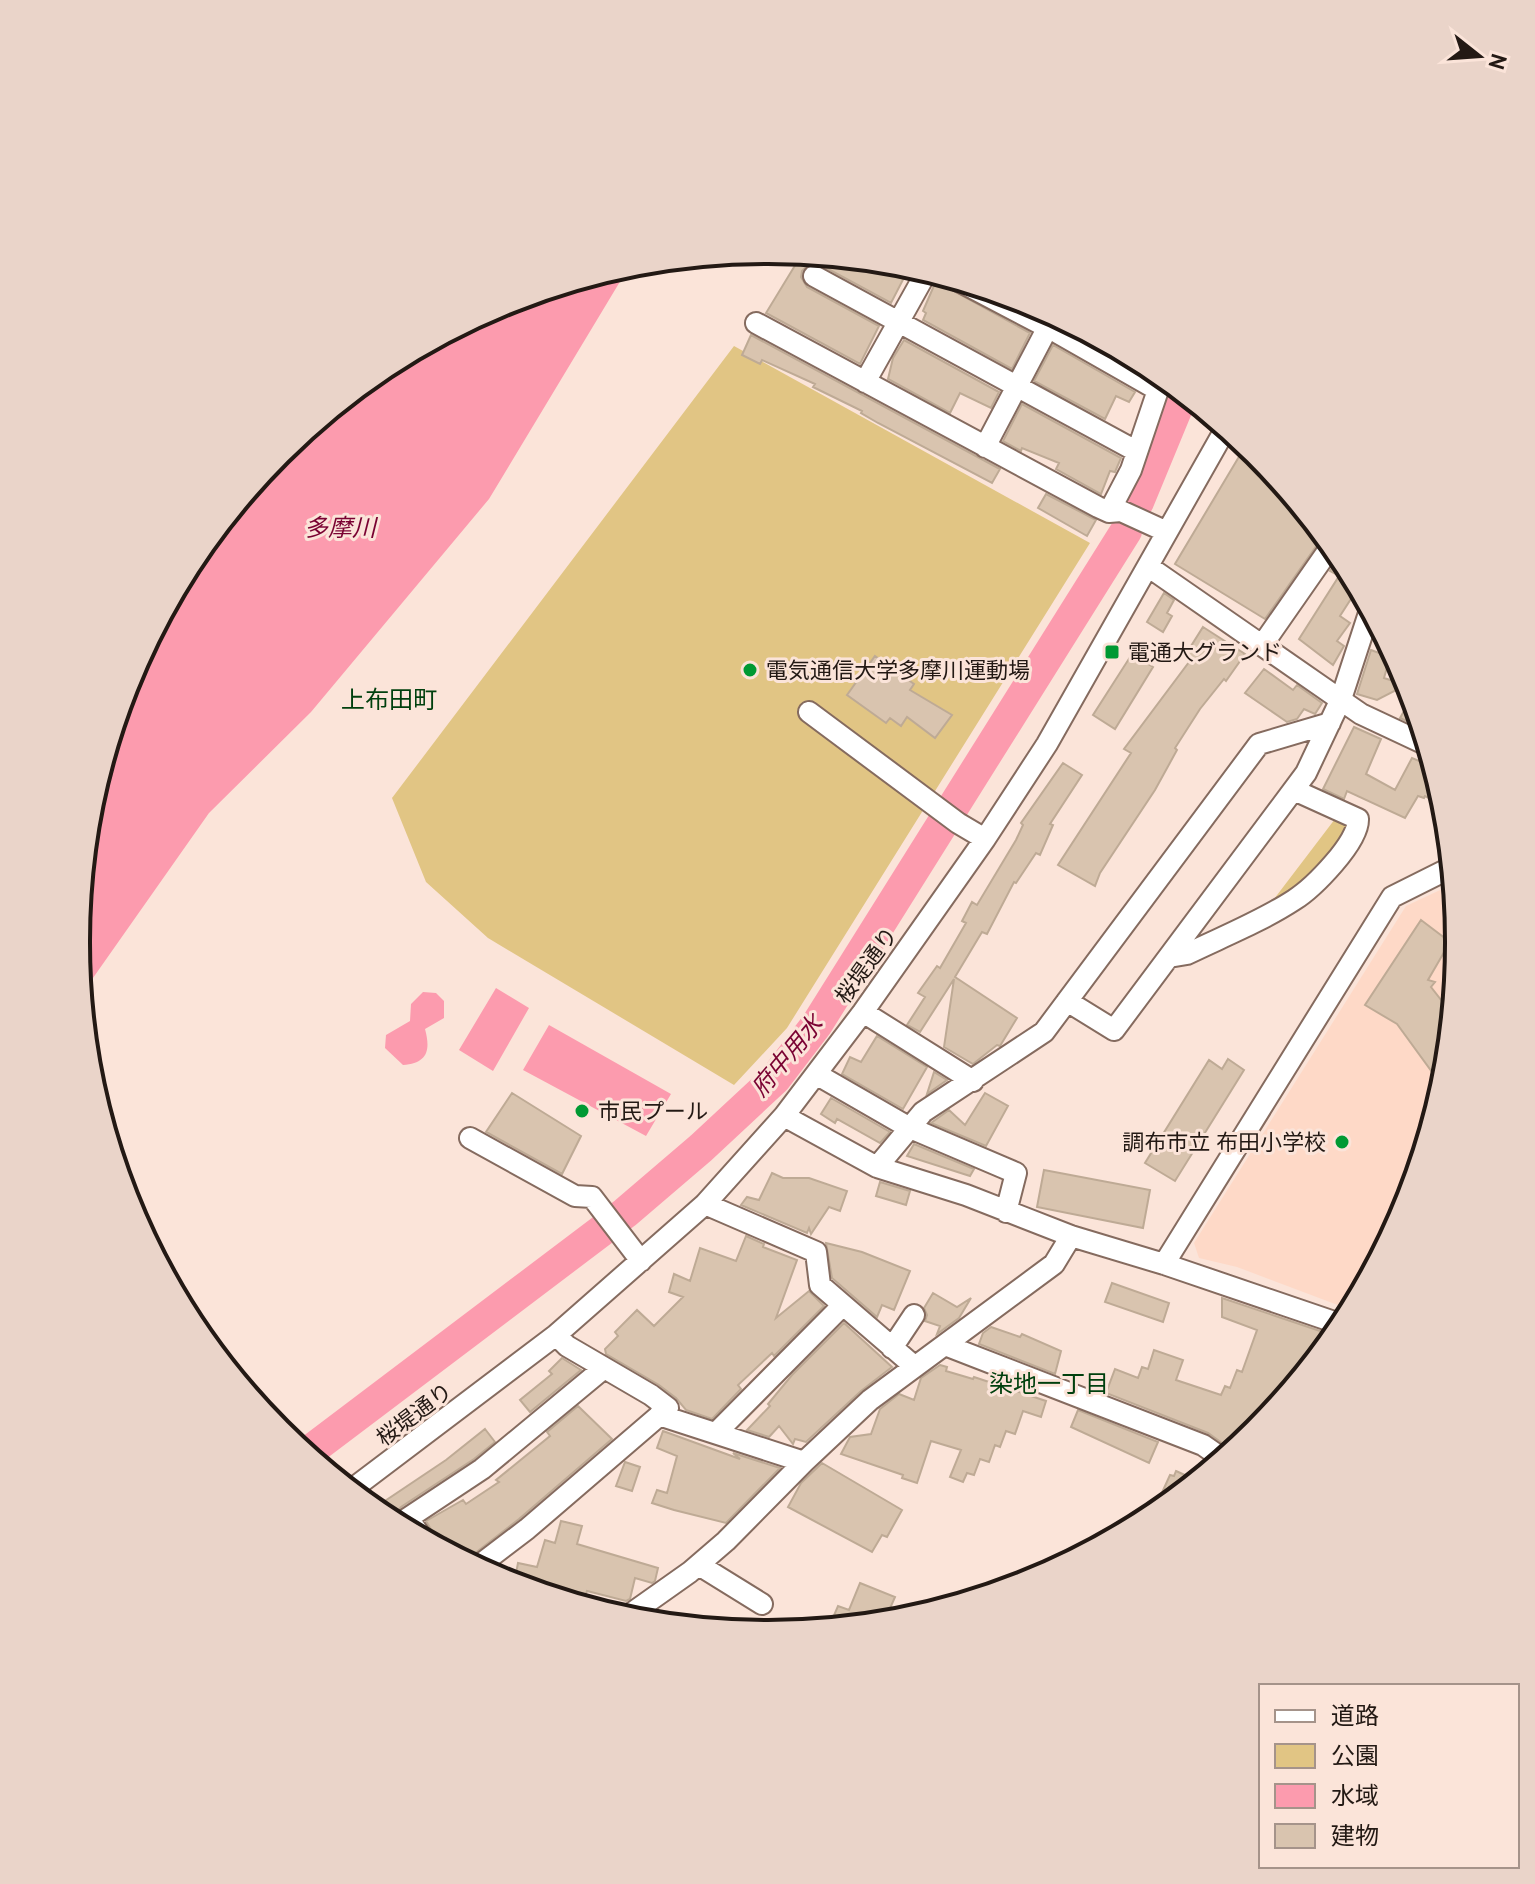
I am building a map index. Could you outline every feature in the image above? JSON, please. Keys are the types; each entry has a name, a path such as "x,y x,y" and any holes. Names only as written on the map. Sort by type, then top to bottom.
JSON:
{"street":[{"path":"814,276 1136,451"},
{"path":"865,382 920,283"},
{"path":"1026,316 1114,360"},
{"path":"756,323 1109,512 1121,511 1167,532"},
{"path":"985,447 1048,327"},
{"path":"1109,512 1131,470 1160,390"},
{"name":"桜堤通り","path":"360,1483 556,1335 705,1204 784,1116 863,1012 985,839 1047,744 1220,438"},
{"path":"1263,644 1324,556"},
{"path":"1149,567 1361,714 1413,739"},
{"path":"1067,1001 1114,1030 1306,773 1341,699 1365,624"},
{"path":"809,712 958,823 985,839"},
{"path":"877,1167 923,1112 1044,1032 1259,744 1330,723"},
{"path":"1169,957 1187,954 1295,900 1347,850 1359,826 1358,819 1294,790"},
{"path":"1164,1264 1392,897 1441,872"},
{"path":"863,1012 973,1081"},
{"path":"816,1074 908,1127 1016,1173 1006,1212"},
{"path":"784,1116 877,1167 932,1183 1071,1236 1329,1320"},
{"path":"470,1138 575,1196 592,1197 641,1261"},
{"path":"705,1204 816,1252 820,1285 914,1366"},
{"path":"640,1607 699,1565 738,1530 870,1400 1054,1264 1071,1236"},
{"path":"716,1433 843,1305"},
{"path":"892,1348 914,1315"},
{"path":"488,1559 668,1408 567,1346 556,1335"},
{"path":"945,1345 1203,1445 1213,1452"},
{"path":"410,1517 482,1469 604,1368"},
{"path":"659,1415 804,1462"},
{"path":"699,1565 762,1604"}],"shaded area":[{"name":"調布市立 布田小学校","path":"1443,889 1444,986 1439,1030 1432,1074 1409,1160 1375,1242 1354,1281 1339,1305 1237,1267 1199,1258 1194,1243 1406,906"}],"green space":[{"name":"電気通信大学多摩川運動場","path":"734,346 1090,543 787,1028 734,1085 488,938 426,882 392,798"},
{"path":"1338,815 1350,827 1335,850 1306,880 1271,903"}],"water":[{"name":"多摩川","path":"620,281 489,499 311,712 209,813 91,981 91,898 96,854 103,810 126,724 160,642 204,566 230,530 288,463 355,405 391,379 468,334 508,316 550,300"},
{"path":"496,988 529,1008 493,1071 459,1050"},
{"path":"423,992 436,993 444,1001 444,1018 425,1029 427,1050 422,1059 403,1065 385,1048 386,1035 410,1021 411,1004"},
{"path":"549,1025 671,1094 646,1136 523,1070"}],"building":[{"path":"795,265 807,266 801,277 807,287 879,326 860,364 766,313"},
{"path":"825,267 903,279 891,303"},
{"path":"934,286 955,291 1030,333 1012,369 923,320 926,313 923,311"},
{"path":"751,335 1000,469 992,483 813,387 815,384 762,360 760,364 742,355"},
{"path":"904,340 999,392 991,408 960,393 950,413 888,379 893,358"},
{"path":"1053,345 1135,392 1129,402 1116,396 1105,419 1034,381"},
{"path":"1022,404 1121,458 1115,472 1110,471 1101,494 1056,469 1059,463 1022,448 1021,451 1003,441"},
{"path":"1239,456 1277,495 1316,546 1265,619 1175,564"},
{"path":"1046,494 1096,520 1087,536 1038,508"},
{"path":"1338,577 1351,598 1340,616 1350,623 1337,641 1344,646 1333,665 1299,639"},
{"path":"1164,593 1174,600 1167,613 1172,616 1163,632 1147,622"},
{"path":"1203,627 1245,654 1200,709 1175,748 1177,750 1155,790 1100,873 1095,886 1058,865 1131,753 1124,749 1192,658 1186,654"},
{"path":"1371,650 1380,653 1387,669 1384,678 1392,681 1396,690 1377,700 1357,694"},
{"path":"1132,654 1153,667 1115,729 1093,715"},
{"path":"875,656 914,684 910,690 952,715 935,738 907,717 901,726 890,718 886,723 847,695"},
{"path":"1264,669 1293,690 1297,685 1322,703 1315,714 1304,709 1297,719 1287,722 1245,693"},
{"path":"1354,727 1381,739 1366,774 1395,790 1412,758 1420,761 1429,798 1418,796 1405,818 1347,791 1344,799 1323,789"},
{"path":"1063,763 1082,775 1050,824 1053,825 1040,855 1036,853 1014,882 987,934 982,932 955,977 1017,1018 1000,1046 997,1045 973,1064 944,1047 954,979 920,1032 907,1025 925,997 918,993 937,966 940,968 966,923 962,921 972,902 977,905 1016,840 1023,825 1021,823"},
{"path":"1421,920 1445,938 1445,951 1428,980 1435,982 1431,987 1442,1001 1432,1072 1397,1024 1365,1005"},
{"path":"877,1036 927,1067 903,1109 842,1074 850,1057 861,1062"},
{"path":"1228,1059 1244,1070 1175,1181 1145,1163 1209,1060 1222,1069"},
{"path":"934,1072 947,1080 927,1094"},
{"path":"512,1093 581,1136 562,1174 486,1132"},
{"path":"985,1093 1008,1106 986,1146 931,1123 949,1110 965,1125"},
{"path":"831,1098 890,1132 880,1143 837,1119 835,1123 821,1114"},
{"path":"914,1144 974,1169 970,1176 907,1156"},
{"path":"1044,1170 1150,1190 1143,1228 1037,1207"},
{"path":"772,1173 783,1178 809,1178 847,1191 840,1211 829,1207 811,1234 809,1228 807,1233 741,1205 747,1197 759,1200"},
{"path":"880,1182 910,1191 906,1205 876,1196"},
{"path":"746,1236 764,1244 763,1247 797,1260 776,1318 809,1291 824,1306 774,1356 772,1353 738,1385 741,1389 712,1419 686,1410 659,1385 606,1354 605,1349 618,1336 615,1332 637,1310 654,1326 683,1297 669,1292 674,1274 690,1281 700,1248 736,1261"},
{"path":"826,1243 862,1252 910,1271 894,1310 882,1305 877,1317 832,1278"},
{"path":"1112,1283 1169,1303 1163,1322 1105,1302"},
{"path":"933,1293 957,1307 971,1298 959,1318 937,1334 940,1326 925,1321 927,1315 924,1308"},
{"path":"1222,1298 1321,1331 1277,1389 1222,1443 1208,1433 1106,1393 1115,1369 1138,1378 1142,1367 1148,1369 1154,1350 1183,1360 1176,1380 1221,1395 1225,1386 1230,1388 1237,1370 1242,1372 1257,1330 1222,1317"},
{"path":"844,1323 892,1367 806,1442 795,1439 793,1444 779,1426 769,1437 747,1430 770,1406 768,1404 792,1375"},
{"path":"991,1327 1020,1337 1022,1334 1061,1351 1055,1374 979,1344 983,1333"},
{"path":"562,1358 581,1370 530,1412 520,1400 552,1374 549,1371"},
{"path":"940,1365 947,1367 946,1371 1046,1401 1041,1417 1023,1411 1015,1434 1006,1431 1000,1447 995,1445 989,1462 980,1459 974,1475 967,1473 963,1482 950,1477 961,1450 931,1441 917,1483 902,1478 903,1475 841,1454 850,1437 871,1434 880,1409 899,1394 914,1400 921,1378"},
{"path":"578,1406 612,1439 475,1553 432,1530 426,1521 463,1500 466,1504 499,1482 496,1480 550,1436 547,1432"},
{"path":"1078,1410 1158,1442 1149,1463 1071,1427"},
{"path":"485,1429 495,1442 399,1510 385,1501"},
{"path":"663,1431 740,1459 733,1453 780,1468 726,1523 674,1510 652,1503 657,1490 667,1493 677,1456 657,1448"},
{"path":"625,1462 640,1467 632,1491 616,1486"},
{"path":"822,1463 902,1510 887,1537 882,1535 872,1552 788,1507 801,1483"},
{"path":"1176,1471 1185,1475 1162,1492 1170,1475 1174,1476"},
{"path":"561,1521 582,1526 577,1544 658,1568 655,1581 652,1583 635,1578 630,1599 626,1601 587,1591 586,1594 516,1571 518,1563 537,1567 545,1540 555,1543"},
{"path":"860,1583 895,1597 890,1608 834,1616 838,1606 849,1610"}],"waterway":[{"name":"府中用水","path":"1138,502 1178,404"},
{"name":"府中用水","path":"316,1446 625,1213 775,1079 817,1024 1126,531"}],"place":[{"name":"電通大グランド","path":"1112,652"},
{"name":"電気通信大学多摩川運動場","path":"750,670"},
{"name":"市民プール","path":"582,1111"},
{"name":"調布市立 布田小学校","path":"1342,1142"}],"district":[{"name":"上布田町","path":"389,700"},
{"name":"染地一丁目","path":"1049,1384"}]}
